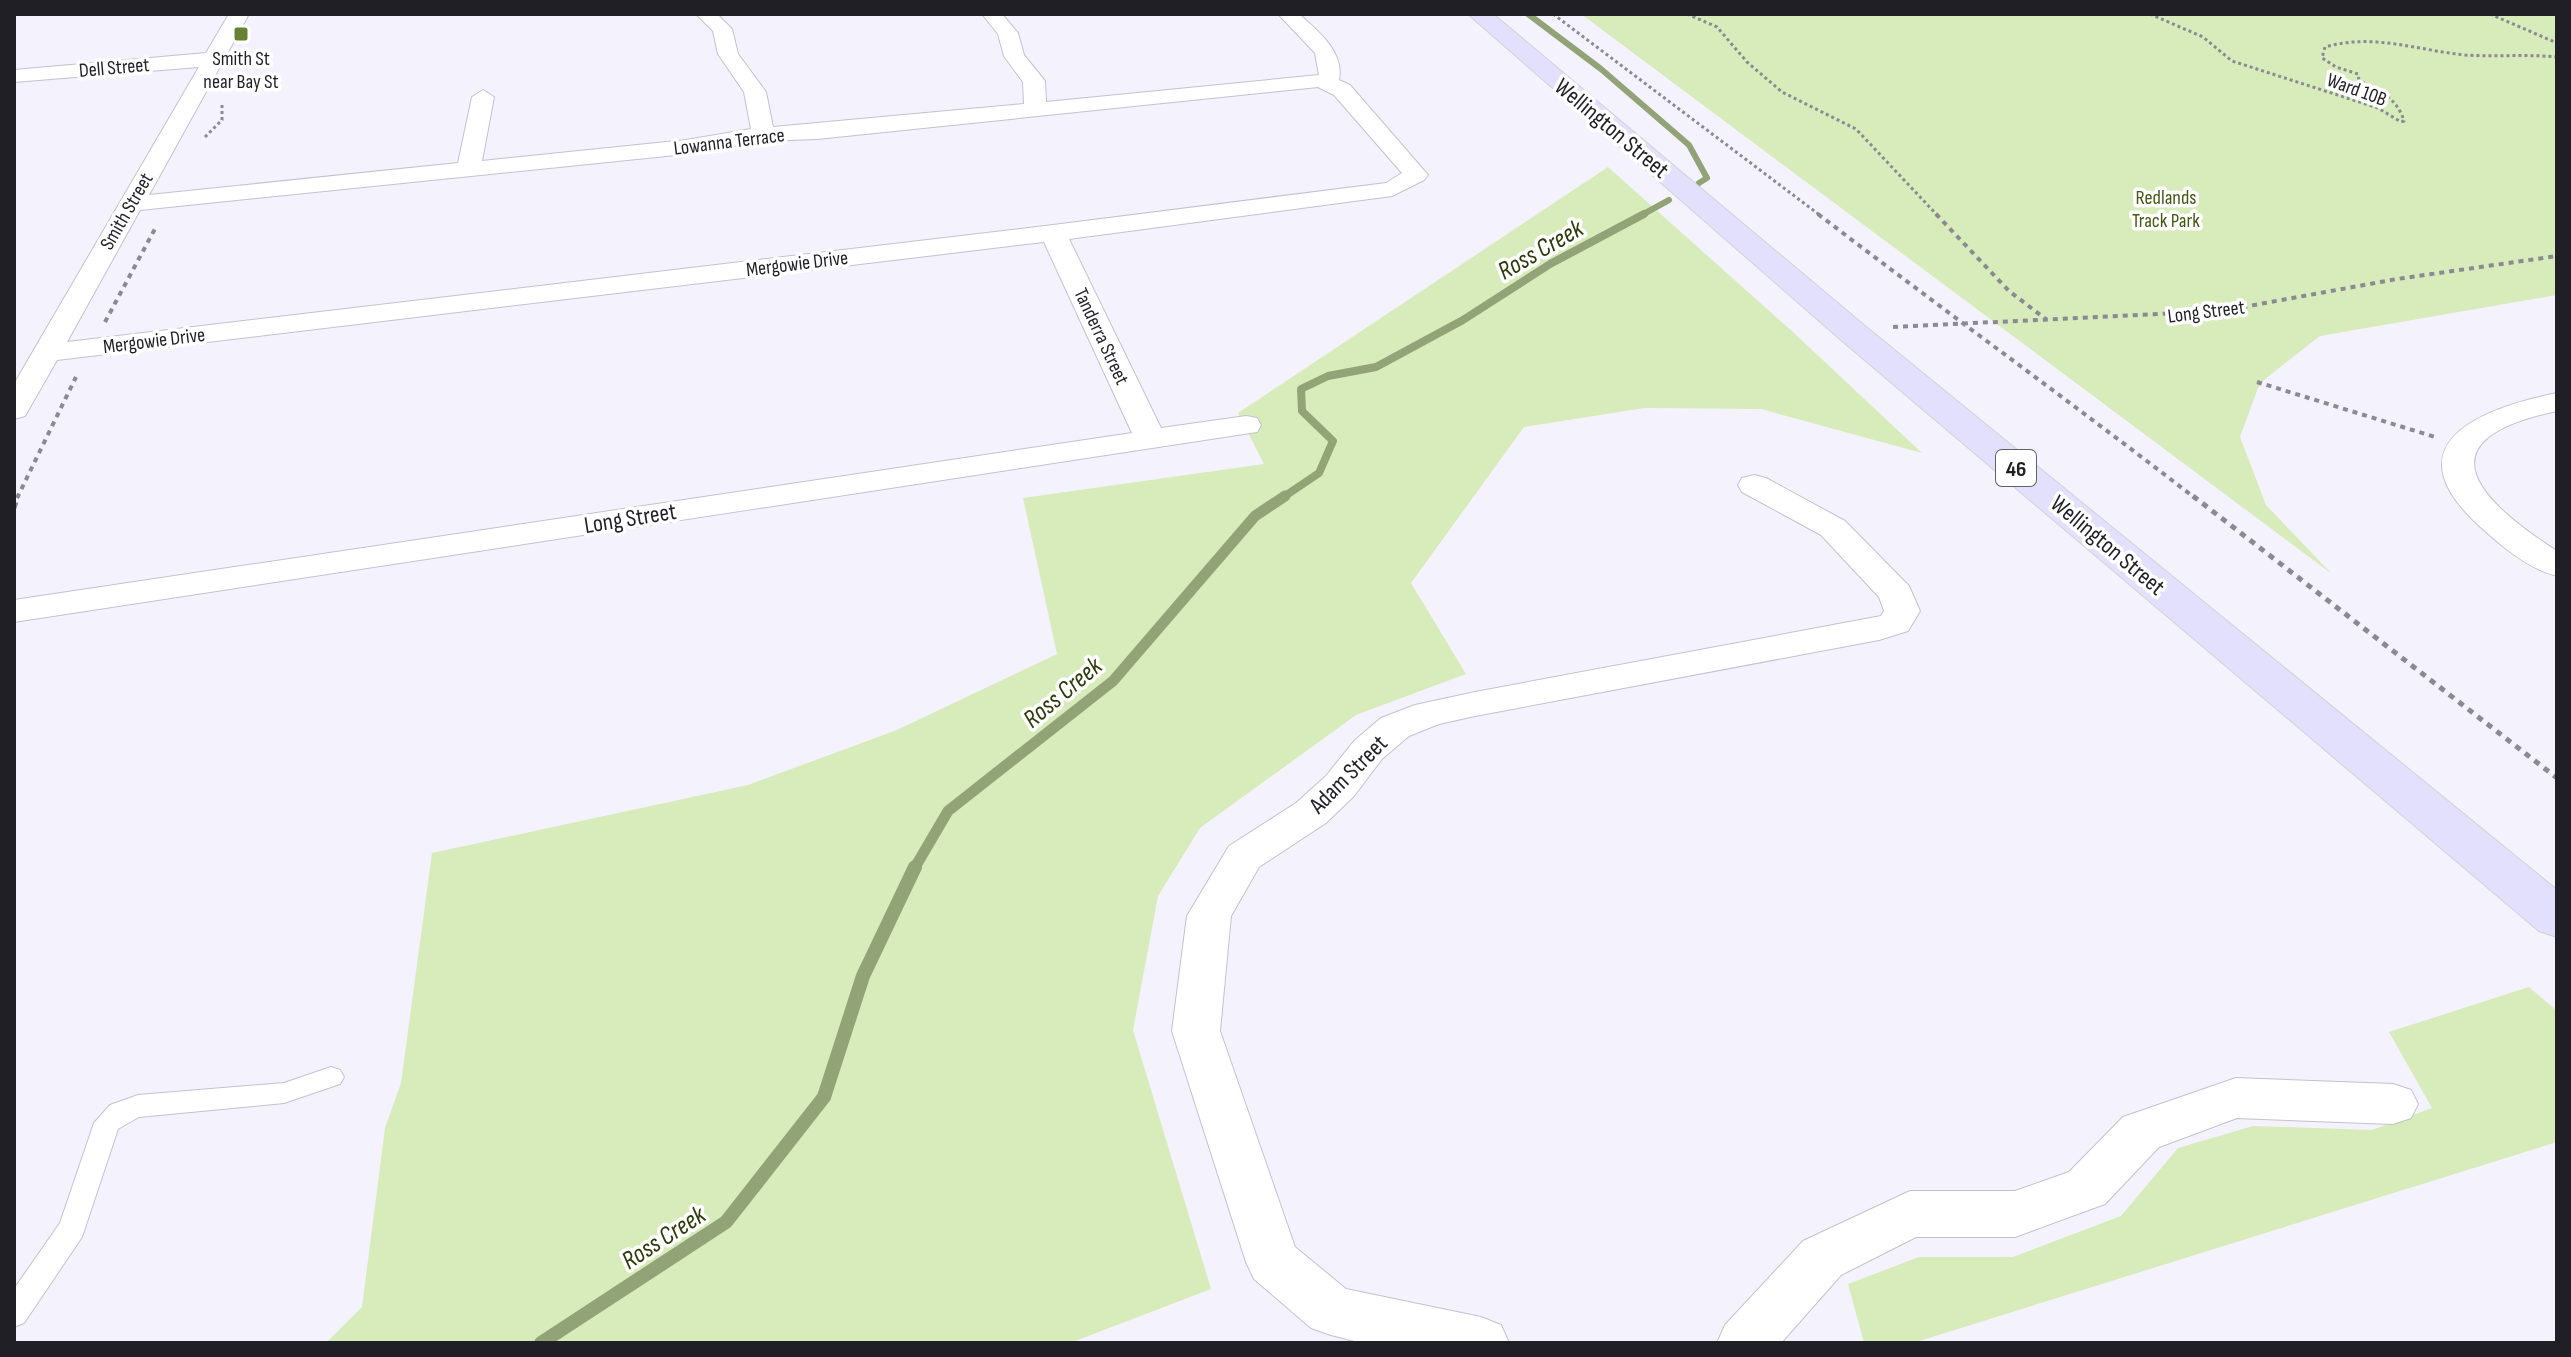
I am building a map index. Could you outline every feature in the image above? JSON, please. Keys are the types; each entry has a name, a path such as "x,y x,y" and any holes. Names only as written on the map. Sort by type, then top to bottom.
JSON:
{"main road":[{"name":"Wellington Street","path":"1479,14 1853,333 2557,918"}],"street":[{"name":"Smith Street","path":"14,410 239,14"},
{"path":"706,14 722,29 728,54 755,92 763,134"},
{"path":"992,14 1008,33 1014,56 1034,81 1035,109"},
{"path":"1288,14 1319,45 1331,67 1328,82"},
{"name":"Dell Street","path":"14,76 214,59"},
{"name":"Lowanna Terrace","path":"129,204 686,147 763,134 817,132 1280,84 1328,82"},
{"name":"Mergowie Drive","path":"46,353 1053,233 1392,189 1416,175 1342,90 1328,82"},
{"path":"469,169 483,97"},
{"name":"Tanderra Street","path":"1053,233 1151,439"},
{"path":"2557,402 2519,409 2483,423 2461,445 2458,460 2461,480 2482,511 2557,566"},
{"name":"Long Street","path":"14,611 1246,425"},
{"name":"Adam Street","path":"1481,1343 1331,1310 1273,1262 1196,1031 1209,916 1244,857 1311,813 1340,786 1368,750 1395,727 1429,714 1460,707 1879,629 1895,623 1902,611 1896,594 1833,528 1754,485"},
{"path":"1745,1343 1822,1258 1910,1214 2015,1214 2087,1188 2141,1132 2236,1098 2393,1104"}],"lane":[{"path":"14,1314 72,1228 107,1123 119,1113 138,1106 284,1093 331,1077"}],"path":[{"path":"1553,14 1770,176 1960,324 2101,425 2557,778"},
{"path":"1687,14 1717,27 1747,62 1782,92 1856,129 2009,291 2048,320"},
{"name":"Ward 10B","path":"2150,14 2203,37 2232,61 2378,108 2401,122 2404,121 2403,109 2390,97 2359,80 2358,74 2336,67 2322,58 2325,47 2344,39 2368,38 2404,47 2469,55 2531,53 2557,57"},
{"path":"2490,14 2557,43"},
{"path":"202,143 208,132 222,120 222,102"},
{"path":"14,508 21,486 157,223 186,198"},
{"name":"Long Street","path":"1853,333 1906,325 2221,311 2397,279 2557,256"},
{"path":"2257,382 2461,445"}],"green space":[{"name":"Redlands Track Park","path":"1581,14 2557,14 2557,295 2320,336 2265,379 2258,388 2240,437 2266,505 2332,574"},
{"path":"1608,167 1794,333 1922,453 1761,409 1644,408 1524,427 1411,583 1466,674 1356,715 1200,828 1158,896 1133,1030 1211,1289 1070,1343 326,1343 362,1307 385,1128 401,1083 432,853 748,785 897,730 1057,654 1023,498 1264,464 1238,413"},
{"path":"2529,987 2557,1011 2557,1142 1913,1343 1864,1343 1848,1284 1919,1257 2013,1257 2121,1216 2178,1148 2253,1126 2372,1130 2432,1108 2389,1032"}],"waterway":[{"name":"Ross Creek","path":"1528,14 1601,69 1689,145 1707,178 1699,183"},
{"name":"Ross Creek","path":"1640,216 1669,200"},
{"name":"Ross Creek","path":"1282,498 1319,473 1333,441 1302,411 1301,389 1328,376 1376,367 1463,320 1550,264 1644,214"},
{"name":"Ross Creek","path":"914,869 948,811 1113,681 1255,516 1282,498"},
{"name":"Ross Creek","path":"541,1343 726,1222 824,1097 863,976 914,869"}],"place":[{"name":"Smith St near Bay St","path":"241,34"}]}
